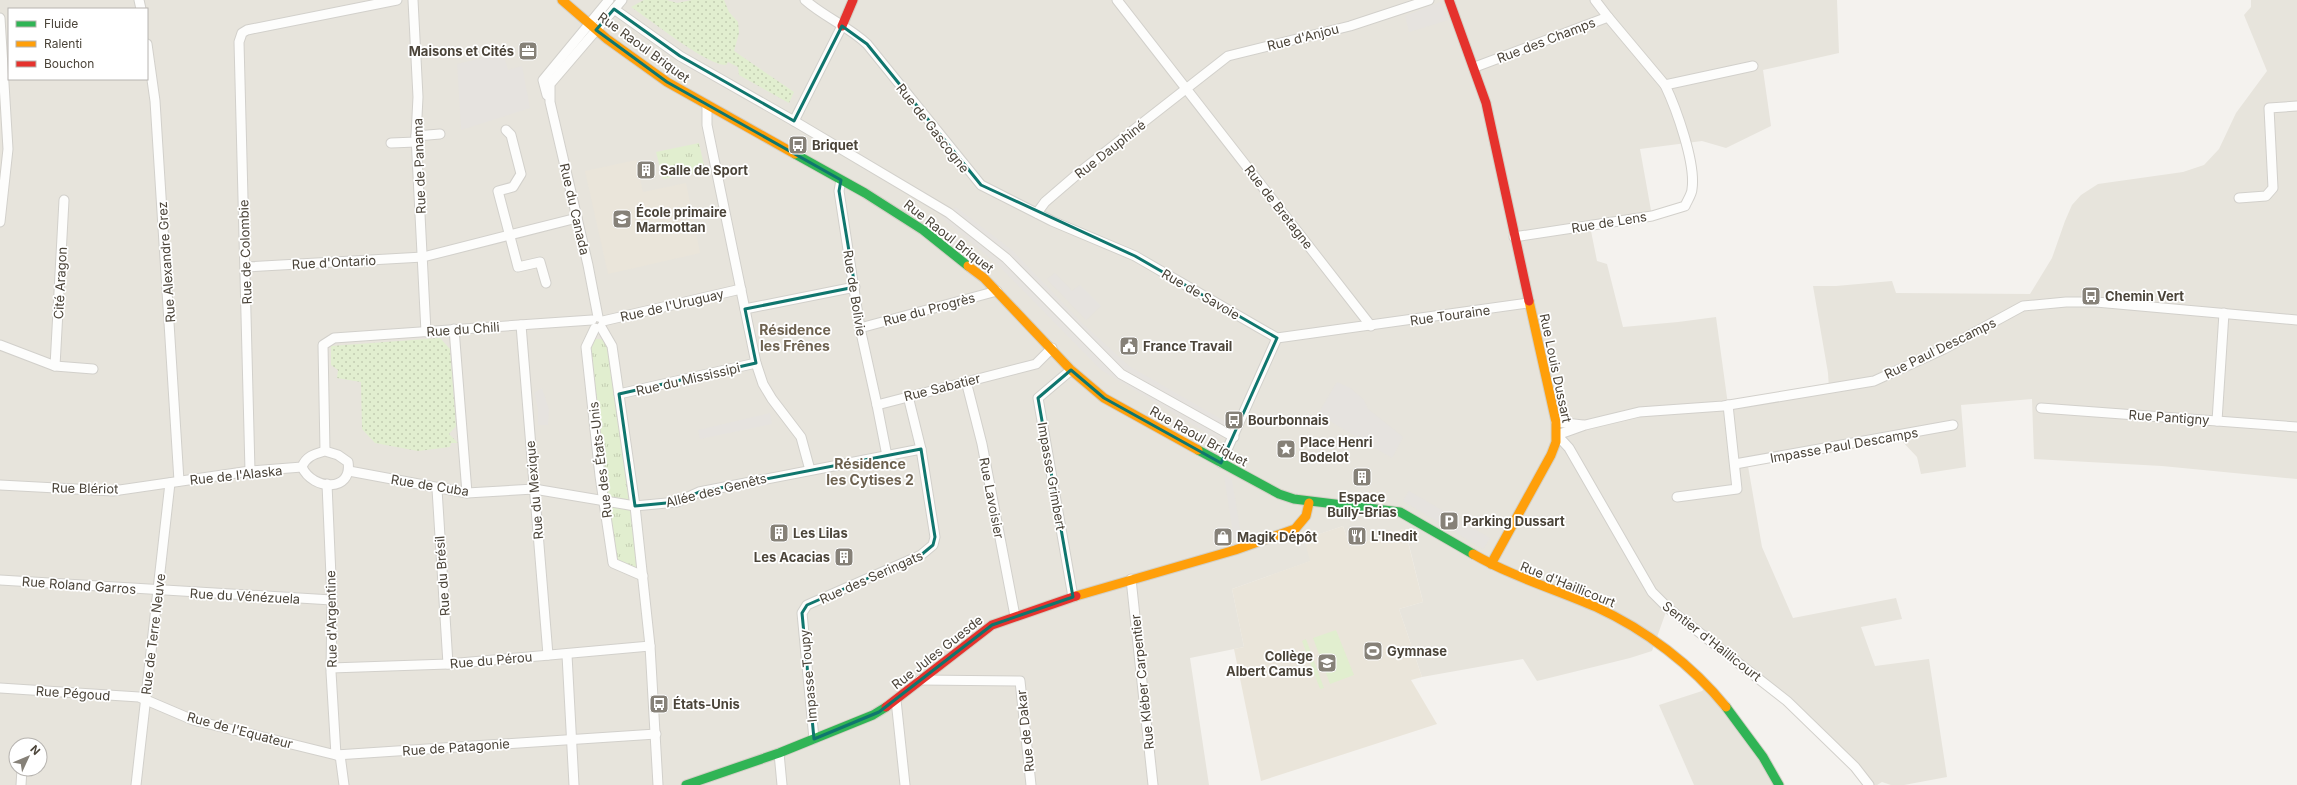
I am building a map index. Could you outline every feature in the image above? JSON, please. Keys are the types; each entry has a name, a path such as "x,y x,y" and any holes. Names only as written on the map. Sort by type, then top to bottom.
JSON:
{"street":[{"path":"351,4 397,0"},
{"name":"Rue de Panama","path":"413,0 418,97 416,139 426,332"},
{"name":"Rue Raoul Briquet","path":"562,0 588,24 650,71 706,105 889,207 923,230 969,265 997,291 1071,370 1104,398 1279,494 1309,503"},
{"name":"Rue du Canada","path":"550,102 550,84 622,0"},
{"name":"Rue de Gascogne","path":"805,0 823,15 857,35 867,44 981,185 1037,213"},
{"path":"794,121 842,26 853,0"},
{"name":"Rue de Bretagne","path":"1117,0 1371,326"},
{"name":"Rue d'Anjou","path":"1186,89 1234,53 1350,26 1429,0"},
{"name":"Rue Louis Dussart","path":"1449,0 1475,67 1486,103 1528,303 1556,422 1557,435 1551,455 1491,564"},
{"path":"1595,0 1608,17"},
{"path":"588,24 607,1"},
{"name":"Rue de Colombie","path":"250,471 246,267 239,42 242,34 247,30 342,10 351,4"},
{"path":"614,9 680,56 794,121 949,213 1006,258 1121,374 1234,438"},
{"name":"Rue des Champs","path":"1475,67 1608,17 1665,84 1677,112 1690,160 1692,189"},
{"path":"0,18 8,150 0,222"},
{"name":"Rue du Canada","path":"588,24 543,80 550,102 577,218 598,323"},
{"name":"Rue Alexandre Grez","path":"148,51 155,101 175,482"},
{"path":"1665,84 1753,66"},
{"name":"Rue Dauphiné","path":"1037,213 1045,202 1069,181 1186,89"},
{"path":"706,105 707,126 756,363 763,384 772,399 801,437 810,470"},
{"path":"2239,198 2266,196 2273,188 2268,108 2297,106"},
{"path":"506,130 511,135 521,174 513,187 498,191 518,267 540,262 546,284"},
{"path":"391,143 440,134"},
{"name":"Rue de Bolivie","path":"841,180 839,191 855,287 860,328 877,405"},
{"name":"Rue de Lens","path":"1514,237 1652,216 1677,210 1685,206 1692,189"},
{"name":"Cité Aragon","path":"55,366 64,200"},
{"name":"Rue de Savoie","path":"1037,213 1135,256 1277,338"},
{"name":"Rue d'Ontario","path":"246,267 423,257 577,218"},
{"path":"744,309 855,287"},
{"name":"Rue de l'Uruguay","path":"598,323 741,289"},
{"name":"Rue du Progrès","path":"860,328 997,291"},
{"name":"Rue Paul Descamps","path":"1557,435 1585,425 1639,412 1728,405 1874,380 1944,349 2023,306 2085,302 2297,320"},
{"name":"Rue Touraine","path":"1371,326 1528,303"},
{"path":"2217,421 2224,313"},
{"name":"Rue du Chili","path":"325,451 323,345 334,338 521,325 598,323"},
{"name":"Rue des États-Unis","path":"598,323 612,346 635,506 650,646 658,785"},
{"name":"Rue des États-Unis","path":"598,323 586,347 604,502 613,563 643,576"},
{"name":"Rue du Mexique","path":"521,325 548,655"},
{"path":"1221,463 1234,438 1277,338 1371,326"},
{"path":"454,329 467,493"},
{"path":"0,345 55,366 93,369"},
{"name":"Rue Sabatier","path":"877,405 1036,364 1052,348"},
{"name":"Rue du Mississipi","path":"619,394 756,363"},
{"name":"Impasse Grimbert","path":"1071,370 1038,398 1073,597"},
{"name":"Rue Lavoisier","path":"966,381 982,444 1015,616"},
{"name":"Rue des Seringats","path":"802,613 807,605 921,555 933,545 935,537 921,449 908,396"},
{"path":"877,405 888,456"},
{"path":"1677,497 1738,489 1728,405"},
{"name":"Rue Pantigny","path":"2041,408 2297,427"},
{"name":"Rue Paul Descamps","path":"1556,422 1585,425"},
{"name":"Impasse Paul Descamps","path":"1735,464 1953,425"},
{"name":"Sentier d'Haillicourt","path":"1557,435 1569,448 1652,592 1668,608 1788,701 1855,767 1869,785"},
{"name":"Allée des Genêts","path":"534,488 604,502 635,506 677,502 699,492 921,449"},
{"path":"325,451 338,455 348,462 349,471 345,479 335,484 320,484 306,477 302,466 304,461 313,454 325,451"},
{"name":"Rue de l'Alaska","path":"175,482 250,471 302,466"},
{"name":"Rue de Cuba","path":"349,471 436,489 467,493 534,488"},
{"name":"Rue Blériot","path":"0,485 113,491 175,482"},
{"name":"Rue de Terre Neuve","path":"136,785 158,590 175,482"},
{"name":"Rue d'Argentine","path":"327,484 332,600 331,668 338,755 344,785"},
{"name":"Rue du Brésil","path":"436,489 448,664"},
{"path":"1309,503 1382,509 1400,512 1491,564"},
{"name":"Rue Jules Guesde","path":"686,785 779,753 866,718 896,700 981,632 1015,616 1131,579 1235,550 1295,529 1306,516 1309,503"},
{"name":"Rue d'Haillicourt","path":"1491,564 1522,580 1597,608 1631,626 1669,651 1708,685 1722,701 1759,751 1778,785"},
{"name":"Rue Kléber Carpentier","path":"1131,579 1153,785"},
{"name":"Rue Roland Garros","path":"0,580 158,590"},
{"name":"Rue du Vénézuela","path":"158,590 332,600"},
{"name":"Impasse Toupy","path":"802,613 814,739"},
{"name":"Rue du Pérou","path":"331,668 448,664 548,655 567,655 650,646"},
{"path":"567,655 574,785"},
{"name":"Rue de Dakar","path":"920,680 1020,680 1031,785"},
{"name":"Rue Pégoud","path":"0,688 139,697 146,700"},
{"name":"Rue de l'Equateur","path":"146,700 193,720 338,755"},
{"path":"896,700 905,785"},
{"name":"Rue de Patagonie","path":"338,755 656,734"},
{"path":"779,753 782,785"}],"highlighted area":[{"path":"614,9 680,56 794,121 842,26 867,44 981,185 1135,256 1277,338 1221,463 1104,398 1071,370 1038,398 1073,597 992,625 879,712 814,739 802,613 807,605 921,555 933,545 935,537 921,449 699,492 677,502 635,506 619,394 756,363 745,309 855,287 839,191 841,180 667,82 596,30"}],"shaded area":[{"path":"0,0 1837,0 1839,53 1763,70 1771,126 1726,148 1702,141 1640,149 1652,216 1590,226 1597,261 1607,264 1623,327 1716,317 1728,405 1829,389 1828,373 1813,286 1836,286 1892,281 1896,293 2030,294 2052,258 2072,205 2081,195 2098,184 2183,172 2204,165 2219,149 2236,113 2267,71 2244,15 2251,7 2251,0 2297,0 2297,479 2162,466 2034,459 2032,399 1961,405 1966,467 1921,474 1917,457 1900,439 1748,466 1762,547 1793,618 1896,598 1902,619 1861,627 1875,666 1929,659 1947,777 1904,785 1891,785 1882,782 1877,785 1869,785 1787,701 1667,609 1652,651 1630,658 1537,681 1523,659 1422,677 1399,609 1423,602 1406,533 1409,533 1403,529 1350,547 1343,526 1305,539 1311,561 1232,589 1244,647 1190,658 1209,785 0,785"},
{"path":"1440,2 1448,20 1409,32 1405,16"},
{"path":"503,53 508,70 522,66 530,108 461,130 457,64"},
{"name":"École primaire Marmottan","path":"636,160 643,192 686,183 700,253 608,274 585,171"},
{"path":"956,207 1013,251 1083,324 1129,366 1228,423 1219,440 1101,370 998,265 941,217"},
{"path":"1055,273 1072,291 1080,285 1101,306 1086,320 1047,279"},
{"path":"1337,382 1350,388 1364,400 1368,409 1403,437 1392,458 1318,414"},
{"path":"542,388 549,410 548,425 538,425 538,409 534,393"},
{"path":"770,413 772,424 700,439 698,430"},
{"path":"1224,475 1232,480 1241,535 1234,540"},
{"name":"Parking Dussart","path":"1409,491 1490,538 1483,549 1403,501"},
{"name":"Collège Albert Camus","path":"1343,526 1350,547 1403,529 1410,533 1406,534 1423,602 1399,609 1422,677 1411,680 1437,724 1261,781 1234,649 1244,647 1232,589 1310,561 1304,539"},
{"path":"1708,685 1779,785 1694,785 1659,705 1702,691"}],"green space":[{"path":"644,0 667,0 677,3 692,0 724,0 729,12 738,22 739,33 734,51 794,92 789,103 739,75 738,67 728,62 726,65 717,63 692,50 631,7"},
{"path":"699,143 705,170 663,179 656,152"},
{"path":"440,338 450,349 456,426 449,434 458,443 451,443 450,447 418,451 375,443 362,429 361,382 337,378 338,370 331,365 331,346"},
{"path":"592,339 605,339 611,348 633,496 629,500 612,498 608,493 590,342"},
{"path":"613,506 635,511 640,564 636,568 620,564 615,556 610,510"},
{"path":"1336,630 1354,675 1330,684 1313,638"},
{"path":"1306,639 1324,688 1320,689 1302,641"}],"traffic: fast":[{"path":"795,154 865,193 923,230 968,266"},
{"path":"1198,450 1279,494 1294,499 1400,512 1473,554"},
{"path":"686,785 779,753 873,715 886,707"},
{"path":"1726,707 1763,757 1779,785"}],"traffic: slow":[{"path":"562,0 607,39 667,82 795,154"},
{"path":"968,266 984,278 1071,370 1104,398 1198,450"},
{"path":"1491,564 1551,455 1556,442 1556,422 1529,301"},
{"path":"1076,596 1235,550 1295,529 1306,516 1309,503"},
{"path":"1473,554 1519,576 1581,600 1633,626 1683,663 1726,707"}],"traffic: jam":[{"path":"842,26 853,0"},
{"path":"1449,0 1486,103 1529,301"},
{"path":"886,707 992,625 1076,596"}],"place":[{"name":"Maisons et Cités","path":"528,51"},
{"name":"Briquet","path":"798,145"},
{"name":"Salle de Sport","path":"646,170"},
{"name":"École primaire Marmottan","path":"622,219"},
{"name":"Chemin Vert","path":"2091,296"},
{"name":"France Travail","path":"1129,346"},
{"name":"Bourbonnais","path":"1234,420"},
{"name":"Place Henri Bodelot","path":"1286,449"},
{"name":"Espace Bully-Brias","path":"1362,477"},
{"name":"Parking Dussart","path":"1449,521"},
{"name":"Les Lilas","path":"779,533"},
{"name":"L'Inedit","path":"1357,536"},
{"name":"Magik Dépôt","path":"1223,537"},
{"name":"Les Acacias","path":"844,557"},
{"name":"Gymnase","path":"1373,651"},
{"name":"Collège Albert Camus","path":"1327,663"},
{"name":"États-Unis","path":"659,704"}],"district":[{"name":"Résidence les Frênes","path":"795,338"},
{"name":"Résidence les Cytises 2","path":"870,472"}]}
